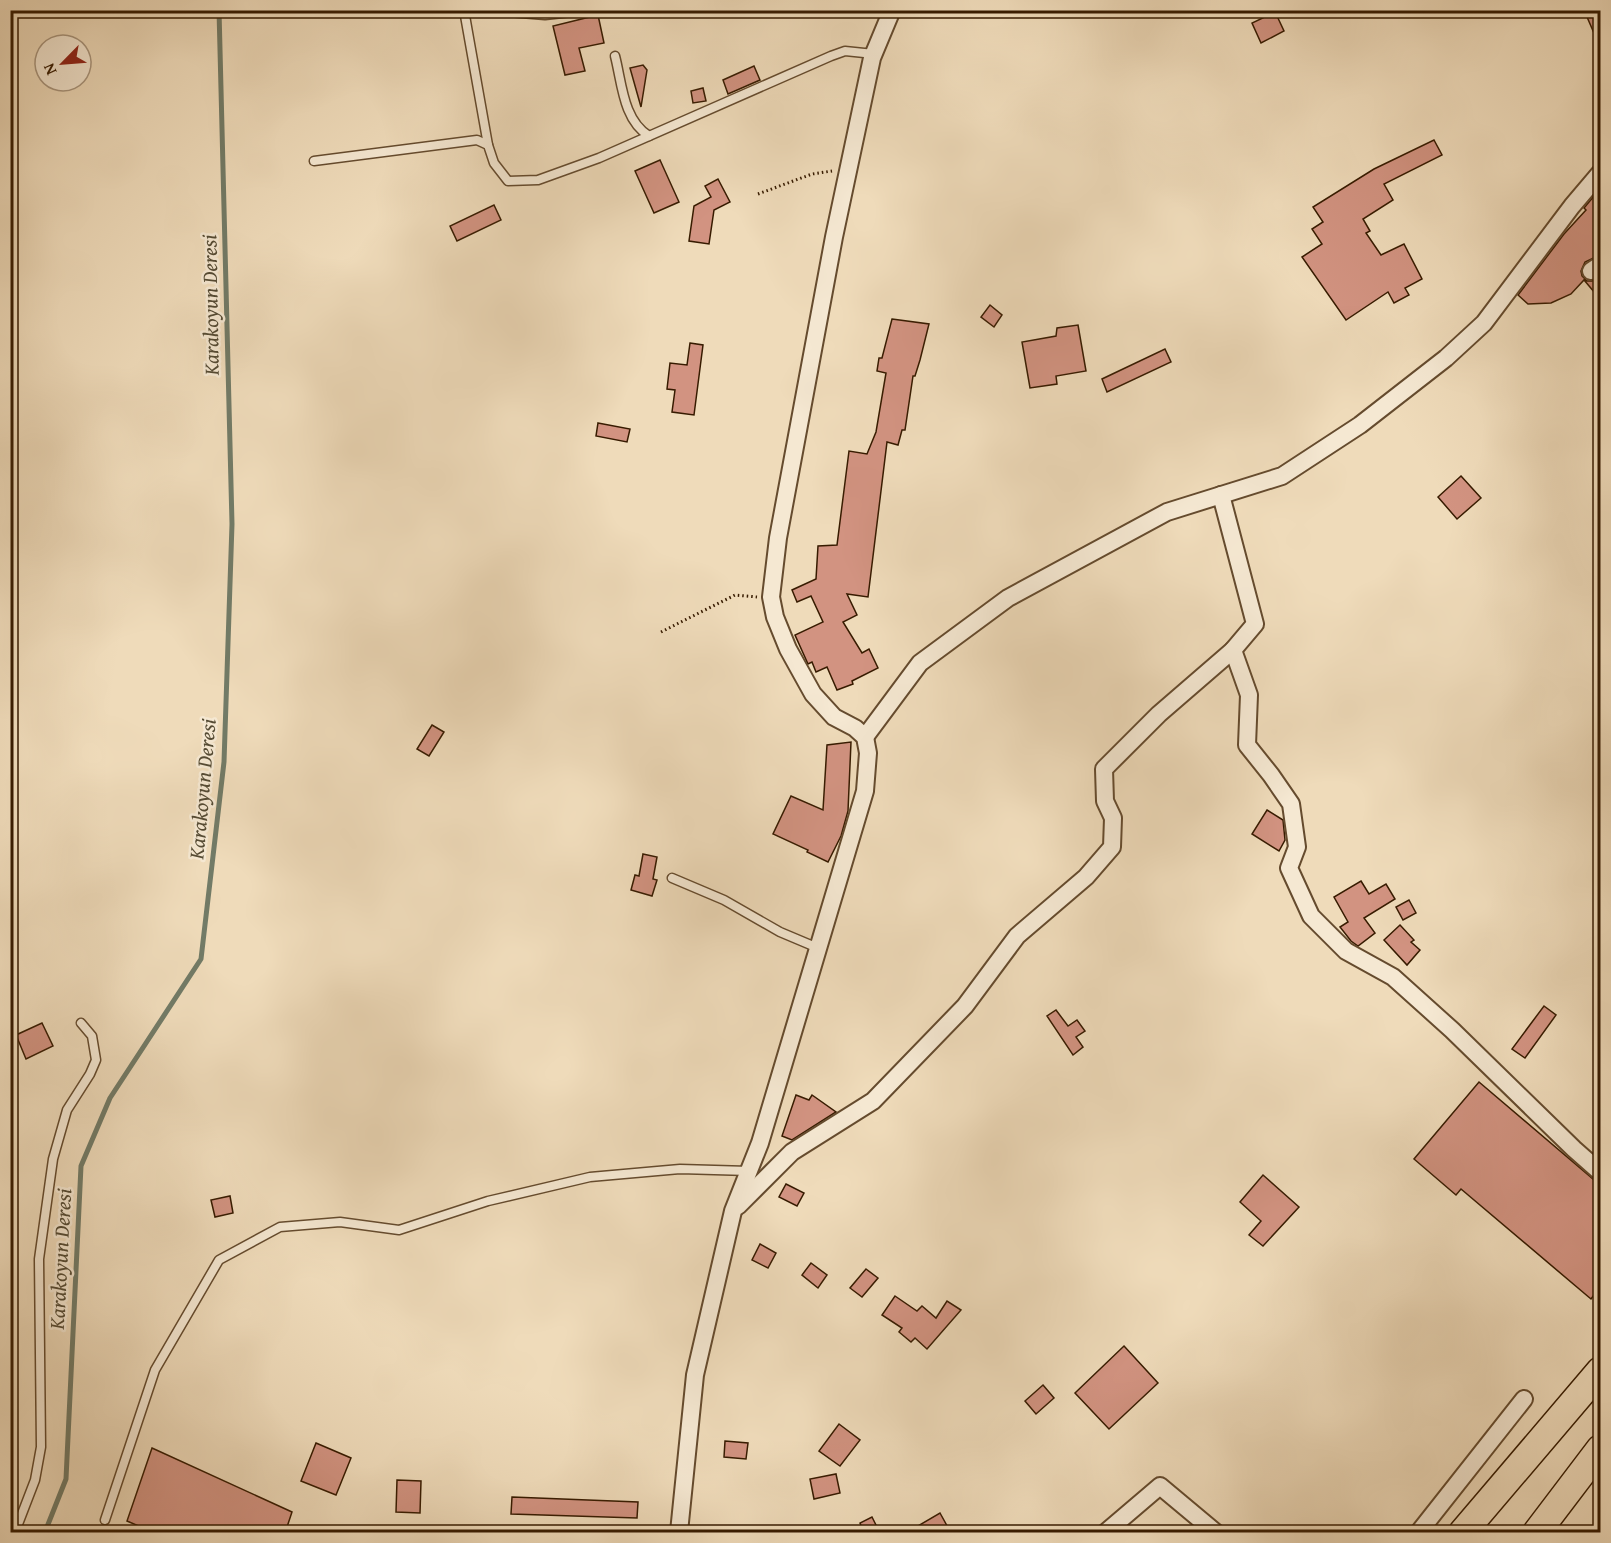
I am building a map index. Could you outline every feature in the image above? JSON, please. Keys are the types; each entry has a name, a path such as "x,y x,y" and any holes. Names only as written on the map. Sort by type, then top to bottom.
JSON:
{"main road":[{"path":"1463,1533 1600,1371"},
{"path":"1537,1533 1600,1449"}],"street":[{"path":"679,1533 695,1375 733,1211 760,1143 864,791 868,753 865,737 855,728 834,717 813,694 775,617 771,597 780,527 848,169 874,54 892,10"},
{"path":"865,737 920,663 1008,598 1167,512 1282,476 1360,425 1446,358 1484,322 1600,173"},
{"path":"733,1211 792,1152 873,1101 965,1005 1017,936 1086,877 1112,847 1113,818 1105,801 1104,769 1159,714 1233,650 1255,624 1221,495"},
{"path":"1233,650 1249,695 1247,746 1271,774 1291,804 1297,847 1289,868 1311,915 1346,951 1393,977 1401,984 1600,1172"},
{"path":"1419,1533 1524,1399"},
{"path":"1106,1533 1160,1486 1215,1533"}],"lane":[{"path":"464,10 488,145 494,163 508,181 538,180 599,158 845,51 874,54"},
{"path":"483,10 545,15 572,12"},
{"path":"615,56 624,99 632,119 649,136"},
{"path":"314,161 477,140 488,145"},
{"path":"672,878 724,900 780,932 818,948"},
{"path":"15,1533 35,1480 41,1447 39,1259 53,1159 67,1110 90,1074 96,1060 92,1036 81,1023"},
{"path":"105,1520 155,1370 219,1260 280,1227 340,1222 399,1230 488,1201 590,1177 680,1169 749,1171"}],"path":[{"path":"758,194 812,174 848,169"},
{"path":"661,632 735,595 771,597"}],"building":[{"path":"1584,10 1600,10 1600,47"},
{"path":"1271,14 1277,16 1284,31 1261,43 1252,23"},
{"path":"598,15 604,43 579,48 585,71 565,75 553,26"},
{"path":"643,65 647,70 641,107 630,68"},
{"path":"754,66 760,80 728,94 723,80"},
{"path":"703,88 706,101 693,103 691,91"},
{"path":"1434,140 1442,155 1384,184 1393,200 1363,219 1370,231 1366,233 1381,255 1404,244 1422,279 1405,288 1409,295 1394,303 1388,292 1346,320 1302,257 1322,244 1312,229 1323,222 1313,207 1374,169"},
{"path":"660,160 679,202 654,213 635,171"},
{"path":"718,179 730,202 714,210 709,244 689,241 694,206 711,197 705,186"},
{"path":"1600,194 1600,255 1585,262 1581,271 1587,281 1600,277 1600,299 1584,280 1571,294 1551,303 1528,304 1518,295 1564,234 1586,210 1584,208 1594,196 1596,198"},
{"path":"494,205 501,220 457,241 450,226"},
{"path":"990,305 1002,315 994,327 981,317"},
{"path":"892,319 929,324 920,360 915,376 913,376 905,430 902,430 898,445 887,442 868,597 847,594 857,615 843,622 862,653 869,649 878,668 852,681 853,684 837,690 827,667 816,672 812,662 808,664 795,635 823,622 811,596 797,602 792,590 816,579 818,546 837,545 849,451 867,454 876,432 886,373 877,371"},
{"path":"1078,325 1086,371 1056,376 1057,384 1030,388 1022,342 1056,336 1057,328"},
{"path":"690,343 703,345 694,415 672,412 675,390 667,389 670,363 687,365"},
{"path":"1165,349 1171,362 1107,392 1102,379"},
{"path":"598,423 630,429 627,442 596,436"},
{"path":"1461,476 1481,498 1457,519 1438,497"},
{"path":"432,725 444,732 429,756 417,749"},
{"path":"851,742 848,811 841,836 828,862 773,834 791,796 823,810 827,745"},
{"path":"1267,810 1283,820 1285,840 1279,851 1252,834"},
{"path":"643,854 657,857 653,879 657,880 652,896 631,890 635,875 639,876"},
{"path":"1361,881 1369,894 1386,884 1395,899 1364,918 1375,933 1358,946 1340,927 1348,922 1334,897"},
{"path":"1409,900 1416,913 1403,920 1396,907"},
{"path":"1400,925 1414,940 1411,942 1420,950 1407,965 1384,940"},
{"path":"1544,1006 1556,1015 1525,1058 1512,1049"},
{"path":"1056,1010 1068,1026 1077,1020 1085,1031 1076,1037 1083,1047 1073,1055 1047,1016"},
{"path":"42,1023 53,1046 26,1059 16,1035"},
{"path":"1479,1082 1600,1185 1600,1287 1591,1299 1461,1189 1456,1195 1414,1159"},
{"path":"796,1095 809,1100 812,1095 836,1112 792,1140 782,1136"},
{"path":"1263,1175 1299,1207 1263,1246 1249,1235 1261,1221 1240,1202"},
{"path":"786,1184 804,1193 797,1206 779,1197"},
{"path":"230,1196 233,1213 215,1217 211,1200"},
{"path":"760,1244 776,1253 768,1268 752,1260"},
{"path":"811,1263 827,1275 818,1288 802,1275"},
{"path":"866,1269 878,1278 862,1297 850,1288"},
{"path":"895,1296 917,1311 922,1306 936,1318 947,1301 961,1310 927,1349 915,1338 911,1342 899,1332 902,1328 882,1315"},
{"path":"1124,1346 1158,1383 1109,1429 1075,1393"},
{"path":"1043,1385 1054,1398 1036,1414 1025,1401"},
{"path":"839,1424 860,1440 840,1466 819,1451"},
{"path":"725,1441 748,1443 746,1459 724,1457"},
{"path":"316,1443 351,1458 336,1495 301,1481"},
{"path":"152,1448 292,1512 285,1533 155,1533 127,1521"},
{"path":"836,1474 840,1493 814,1499 810,1479"},
{"path":"397,1480 421,1481 420,1513 396,1512"},
{"path":"512,1497 638,1502 637,1518 511,1514"},
{"path":"940,1513 951,1533 906,1533"},
{"path":"872,1517 880,1533 864,1533 860,1523"}],"waterway":[{"name":"Karakoyun Deresi","path":"45,1532 66,1479 81,1166 110,1098 201,959 224,762 232,524 219,10"}]}
